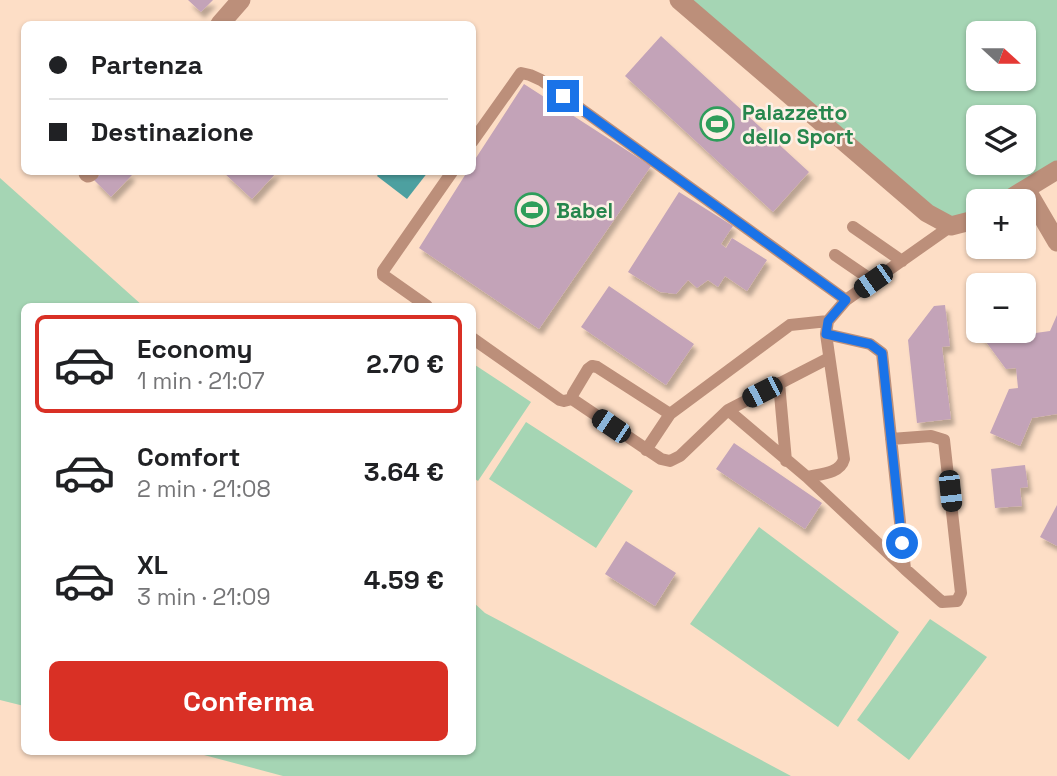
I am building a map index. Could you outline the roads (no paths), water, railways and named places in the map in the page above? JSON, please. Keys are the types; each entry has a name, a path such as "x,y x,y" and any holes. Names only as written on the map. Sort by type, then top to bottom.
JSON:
{"street":[{"path":"223,21 241,0"},
{"path":"679,0 926,213 951,226 966,222"},
{"path":"1026,189 1057,170"},
{"path":"1036,206 1057,242"}],"lane":[{"path":"476,136 521,73 530,75 541,80 846,300"},
{"path":"423,303 383,275 383,271 450,175"},
{"path":"853,226 902,261"},
{"path":"807,477 838,469 844,459 827,328 846,300 951,226"},
{"path":"835,255 873,281"},
{"path":"646,450 670,414 790,325 827,328 870,344 882,353 905,569"},
{"path":"476,341 560,400 572,399 646,450 670,461 680,456 728,410 829,358"},
{"path":"572,399 572,394 587,369 592,366 670,414"},
{"path":"779,383 786,461"},
{"path":"728,410 807,477 942,602 957,601 961,593 944,440 931,436 891,439"}],"water":[{"path":"378,175 426,175 407,199"}],"place":[{"name":"Palazzetto dello Sport","path":"717,124"},
{"name":"Babel","path":"532,210"}]}
